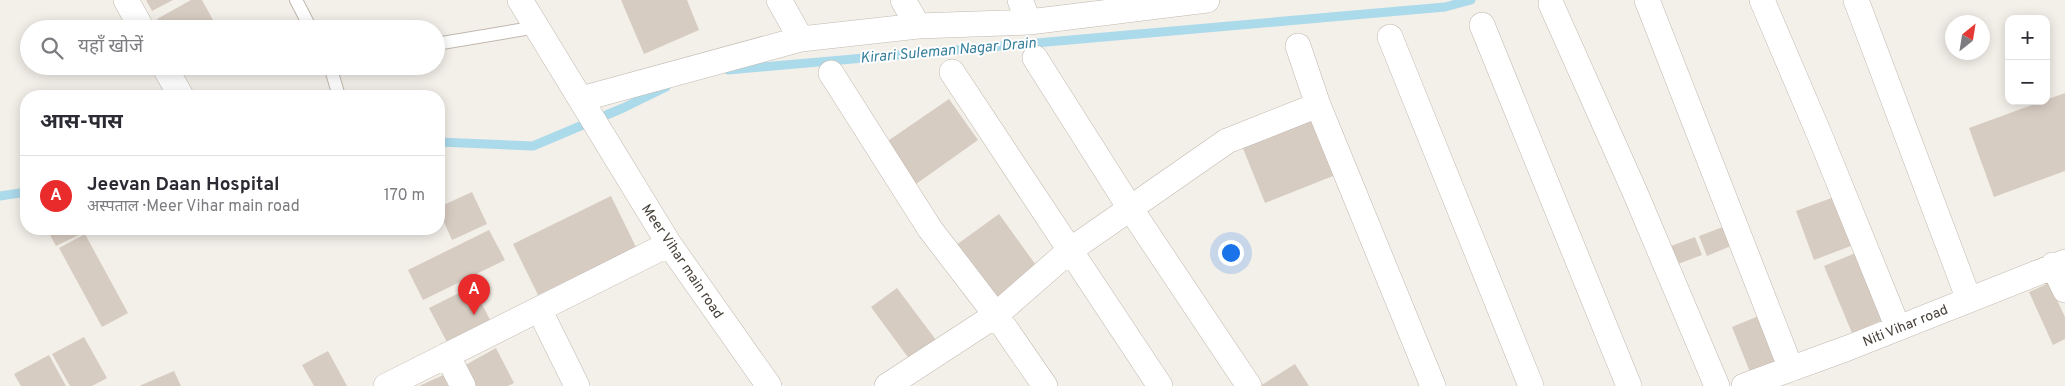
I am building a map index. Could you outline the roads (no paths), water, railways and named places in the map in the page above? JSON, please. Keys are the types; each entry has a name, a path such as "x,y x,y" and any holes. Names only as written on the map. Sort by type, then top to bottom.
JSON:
{"street":[{"path":"126,0 137,20"},
{"path":"520,0 583,103 801,39 918,26 1025,11 1206,0"},
{"path":"779,0 801,39"},
{"path":"903,0 918,26"},
{"path":"1647,0 1791,369"},
{"path":"1762,0 1898,328"},
{"path":"1856,0 1969,300"},
{"path":"1551,4 1634,190 1717,386"},
{"path":"1482,25 1629,386"},
{"path":"1390,37 1531,386"},
{"path":"1298,46 1318,105 1433,386"},
{"path":"1035,58 1130,208 1249,386"},
{"path":"952,72 1160,386"},
{"path":"831,73 930,229 996,314 1045,386"},
{"path":"169,75 178,90"},
{"name":"Meer Vihar main road","path":"583,103 669,244 769,386"},
{"path":"887,386 996,314 1069,251 1228,141 1318,105"},
{"path":"386,386 669,244"},
{"path":"2059,263 2065,290"},
{"name":"Niti Vihar road","path":"1744,386 1898,328 2059,263"},
{"path":"539,309 577,386"},
{"path":"447,355 463,386"}],"lane":[{"path":"296,0 306,20"},
{"path":"445,42 537,27"},
{"path":"333,75 337,90"}],"waterway":[{"name":"Kirari Suleman Nagar Drain","path":"728,70 1445,7 1471,0"},
{"name":"Kirari Suleman Nagar Drain","path":"445,142 533,146 623,108 666,87"},
{"name":"Kirari Suleman Nagar Drain","path":"0,196 20,193"}],"place":[{"name":"Jeevan Daan Hospital","path":"474,315"}]}
